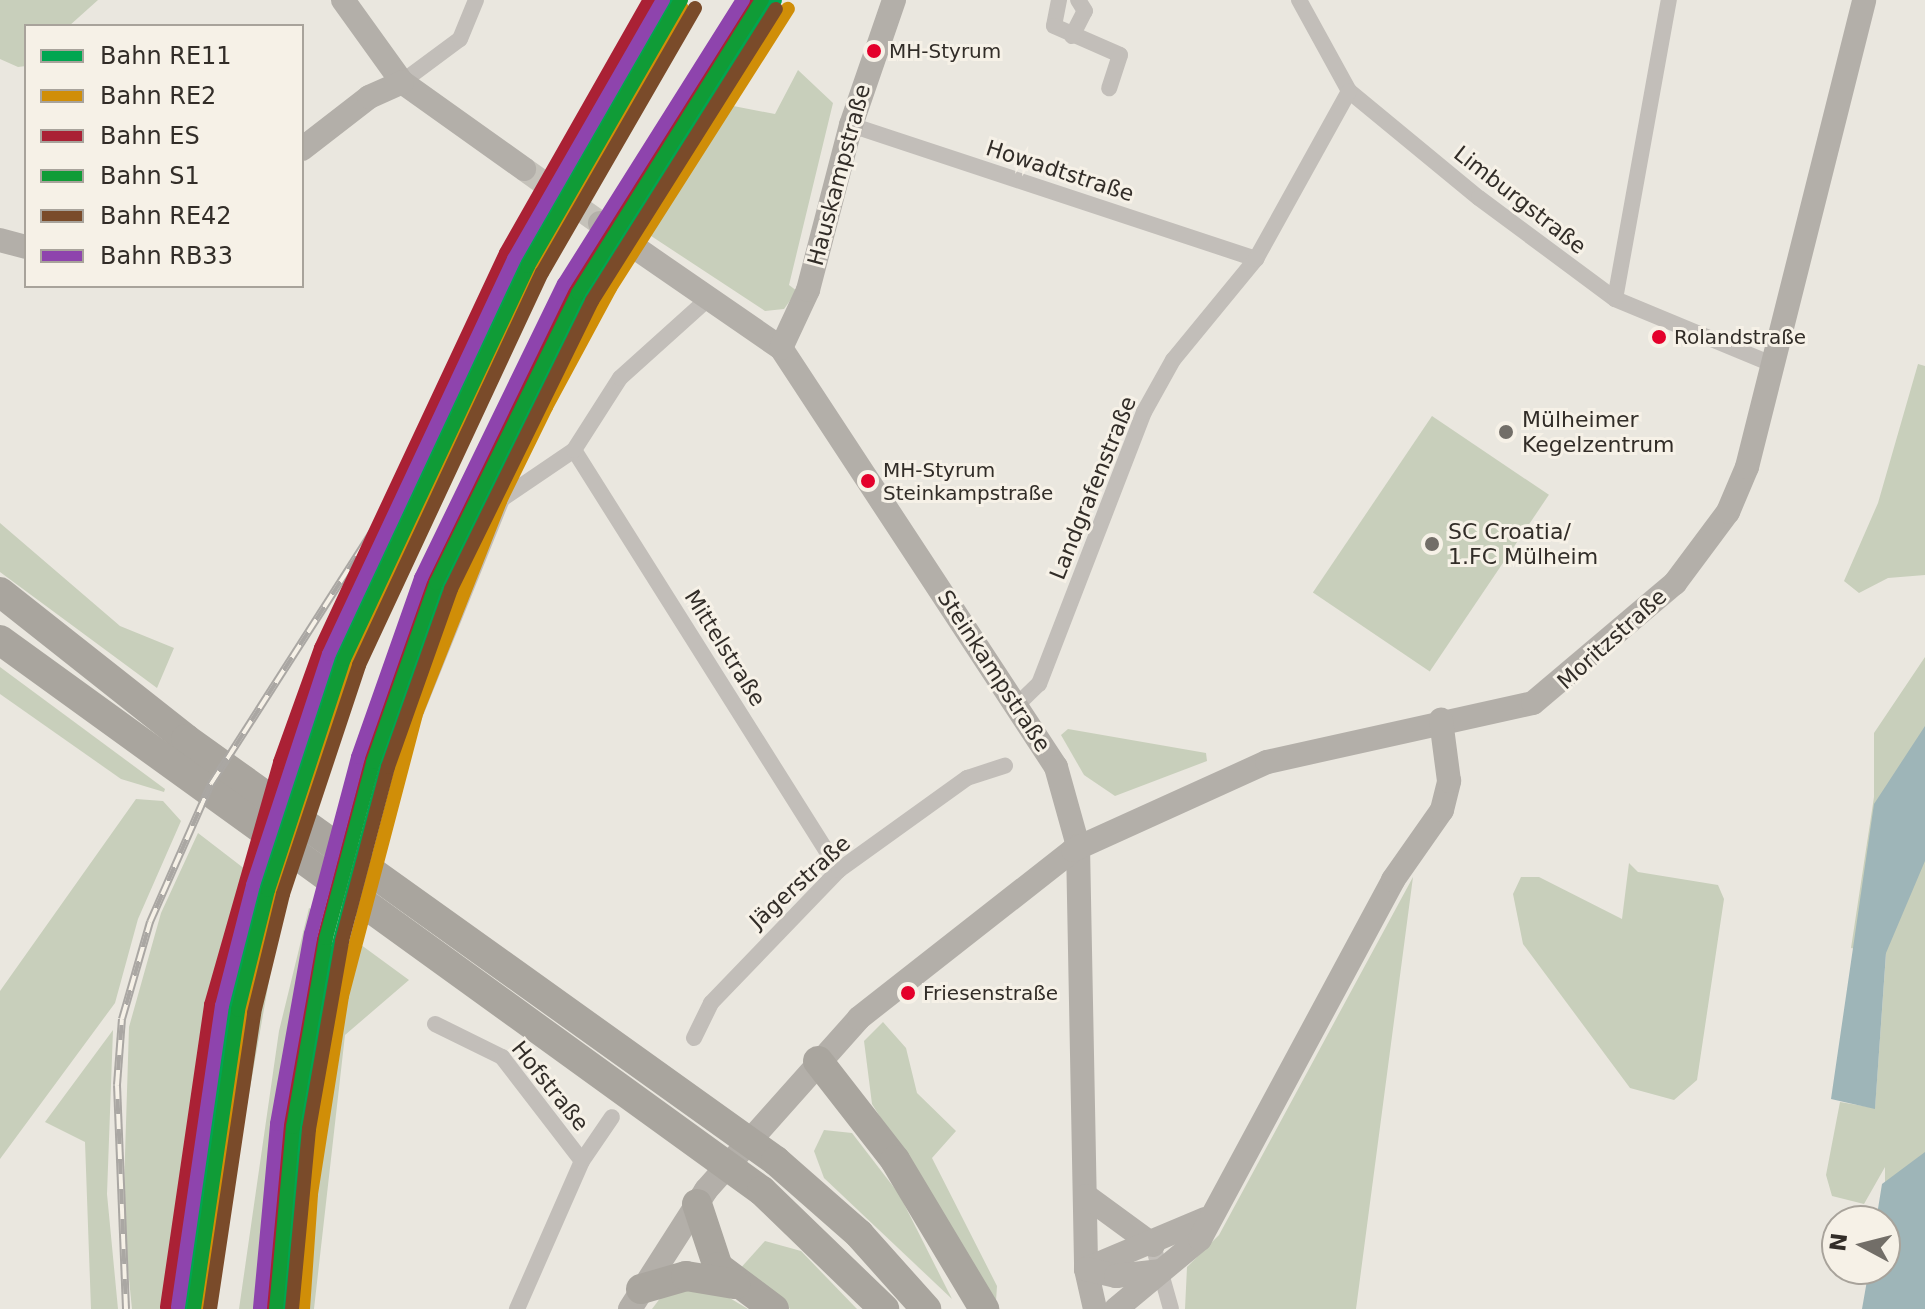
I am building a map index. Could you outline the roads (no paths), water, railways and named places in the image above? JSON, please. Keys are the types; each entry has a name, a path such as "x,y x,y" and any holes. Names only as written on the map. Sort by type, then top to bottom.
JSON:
{"highway":[{"path":"0,592 186,739 776,1161 859,1234 926,1309"},
{"path":"0,640 739,1174 837,1257 884,1309"},
{"path":"818,1061 895,1160 984,1309"},
{"path":"702,1197 709,1252 735,1284 774,1309"},
{"path":"636,1299 686,1276 735,1284"}],"street":[{"path":"343,0 402,82 524,169"},
{"path":"304,147 369,97 402,82 460,39 476,0"},
{"name":"Hauskampstraße","path":"781,348 808,290 851,125 894,0"},
{"path":"1059,0 1054,26 1120,55 1109,88"},
{"path":"1072,36 1085,11 1078,0"},
{"name":"Limburgstraße","path":"1299,0 1349,91 1615,299 1772,364"},
{"path":"1615,299 1669,0"},
{"name":"Moritzstraße","path":"1441,720 1523,706 1554,692 1675,583 1728,512 1772,364 1864,0"},
{"name":"Landgrafenstraße","path":"1018,704 1039,684 1144,412 1173,360 1256,259 1349,91"},
{"name":"Howadtstraße","path":"851,125 1256,259"},
{"path":"0,240 24,246"},
{"name":"Steinkampstraße","path":"630,244 781,348 1018,704 1056,767 1078,846 1086,1196 1086,1269 1078,1309"},
{"path":"388,781 497,507 574,450 620,378 709,298"},
{"name":"Mittelstraße","path":"574,450 839,870"},
{"path":"636,1299 702,1197 765,1116 818,1061 906,977 1078,846 1267,762 1441,720 1448,797 1393,880 1200,1239 1117,1309"},
{"name":"Jägerstraße","path":"694,1038 711,1003 839,870 967,778 1005,766"},
{"name":"Hofstraße","path":"435,1024 502,1057 582,1161"},
{"name":"Hofstraße","path":"517,1309 582,1161 612,1117"},
{"path":"1086,1196 1153,1245 1171,1309"},
{"path":"1086,1269 1153,1245 1213,1213"},
{"path":"1086,1269 1116,1276 1162,1270"},
{"name":"Steinkampstraße","path":"1086,1269 1095,1309"}],"water":[{"path":"1925,726 1925,861 1886,953 1875,1109 1831,1099 1874,804"},
{"path":"1925,1152 1925,1309 1862,1309 1866,1285 1901,1285 1901,1205 1879,1205 1882,1184"}],"tunnel":[{"path":"524,169 600,223"}],"railway":[{"path":"126,1309 117,1085 122,1019 150,922 211,784 380,520 497,305"}],"rail line":[{"name":"ES","path":"167,1307 211,1005 280,762 321,648 506,253 650,0"},
{"name":"RB33","path":"178,1307 222,1006 253,885 329,654 514,259 663,0"},
{"name":"RE11","path":"183,1309 226,1009 295,766 336,654 520,260 668,0"},
{"name":"S1","path":"194,1309 238,1010 268,890 344,659 528,266 681,0"},
{"name":"RB33","path":"260,1308 277,1124 311,934 358,757 421,578 564,284 743,0"},
{"name":"ES","path":"271,1308 279,1190 310,991 387,700 470,489 518,392 583,271 756,0"},
{"name":"S1","path":"276,1309 293,1127 326,938 373,762 436,583 578,293 762,0"},
{"name":"RE11","path":"287,1309 295,1192 326,993 402,706 485,495 532,400 596,280 775,0"},
{"name":"RE2","path":"199,1309 242,1012 310,771 351,660 534,267 682,8"},
{"name":"RE42","path":"210,1309 254,1013 283,894 359,665 542,273 695,8"},
{"name":"RE42","path":"292,1309 309,1129 342,941 388,767 451,589 592,301 776,9"},
{"name":"RE2","path":"303,1309 311,1194 342,996 417,711 500,501 546,407 610,288 788,9"}],"place":[{"name":"MH-Styrum","path":"874,51"},
{"name":"Rolandstraße","path":"1659,337"},
{"name":"Mülheimer Kegelzentrum","path":"1506,432"},
{"name":"MH-Styrum Steinkampstraße","path":"868,481"},
{"name":"SC Croatia/ 1.FC Mülheim","path":"1432,544"},
{"name":"Friesenstraße","path":"908,993"}]}
